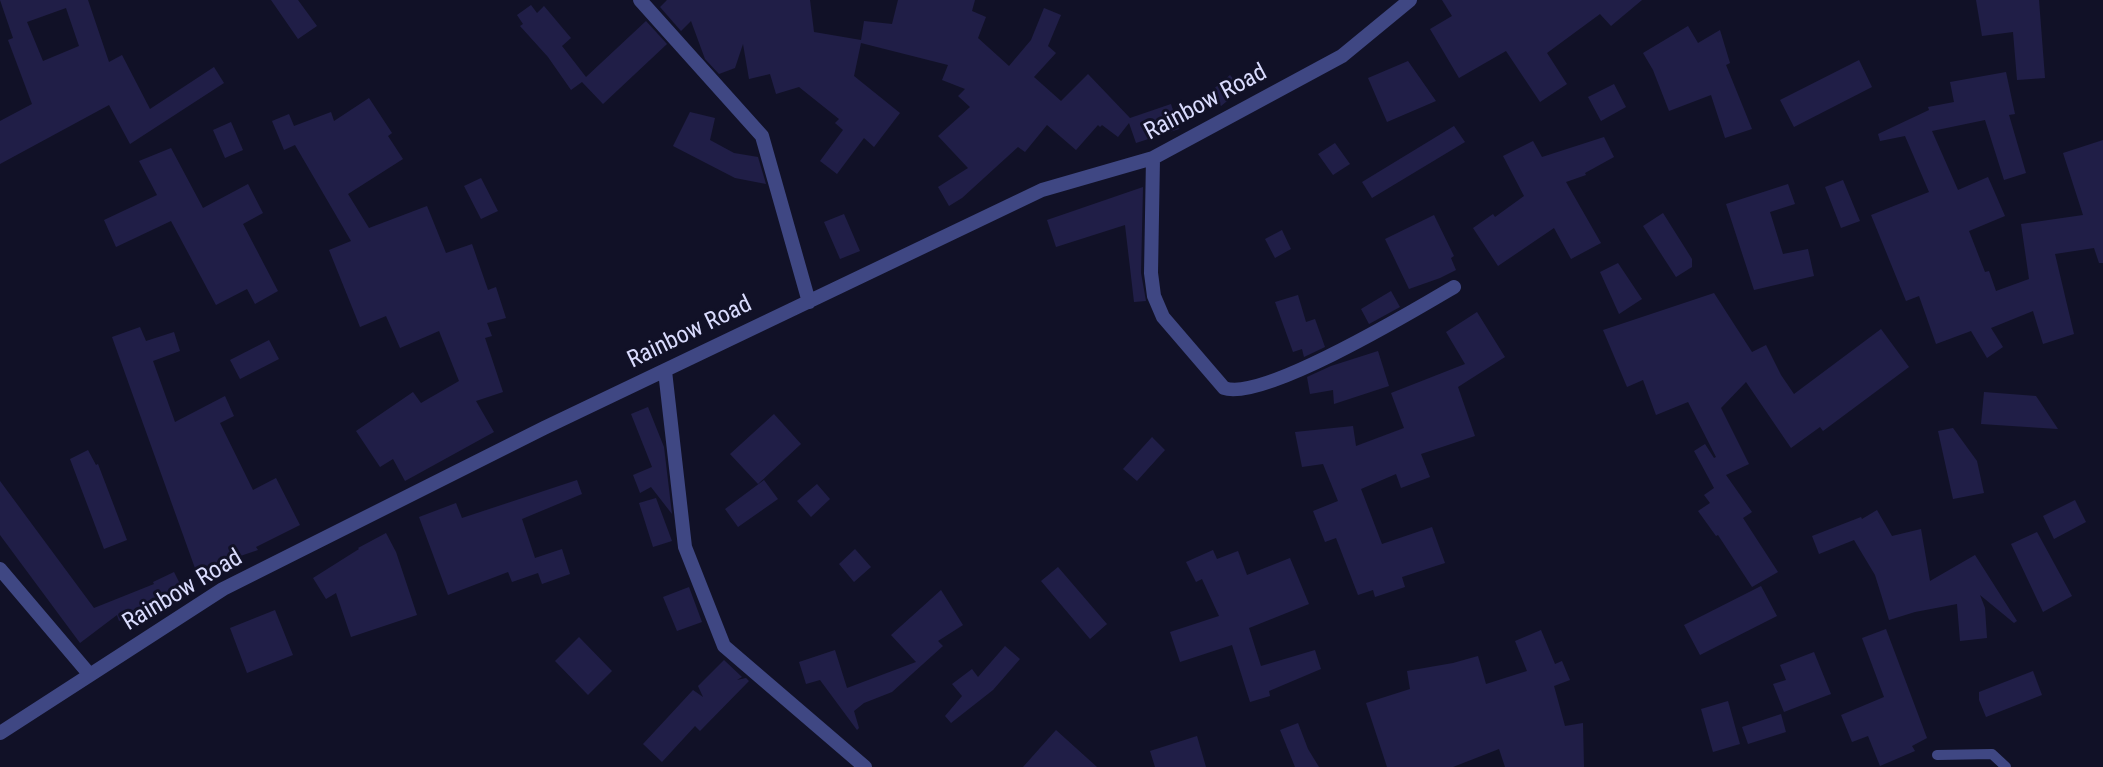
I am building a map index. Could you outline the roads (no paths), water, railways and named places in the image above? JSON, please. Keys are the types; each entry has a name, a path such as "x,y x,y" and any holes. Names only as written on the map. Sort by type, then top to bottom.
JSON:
{"street":[{"path":"640,0 762,136 809,302"},
{"name":"Rainbow Road","path":"0,733 223,589 665,370 1042,190 1153,158 1342,56 1410,0"},
{"path":"1153,158 1151,273 1154,296 1163,317 1224,388 1233,391 1288,374 1363,341 1454,287"},
{"path":"665,370 685,547 724,646 865,767"},
{"path":"0,569 90,675"}],"lane":[{"path":"1937,755 1992,754 2006,767"}]}
